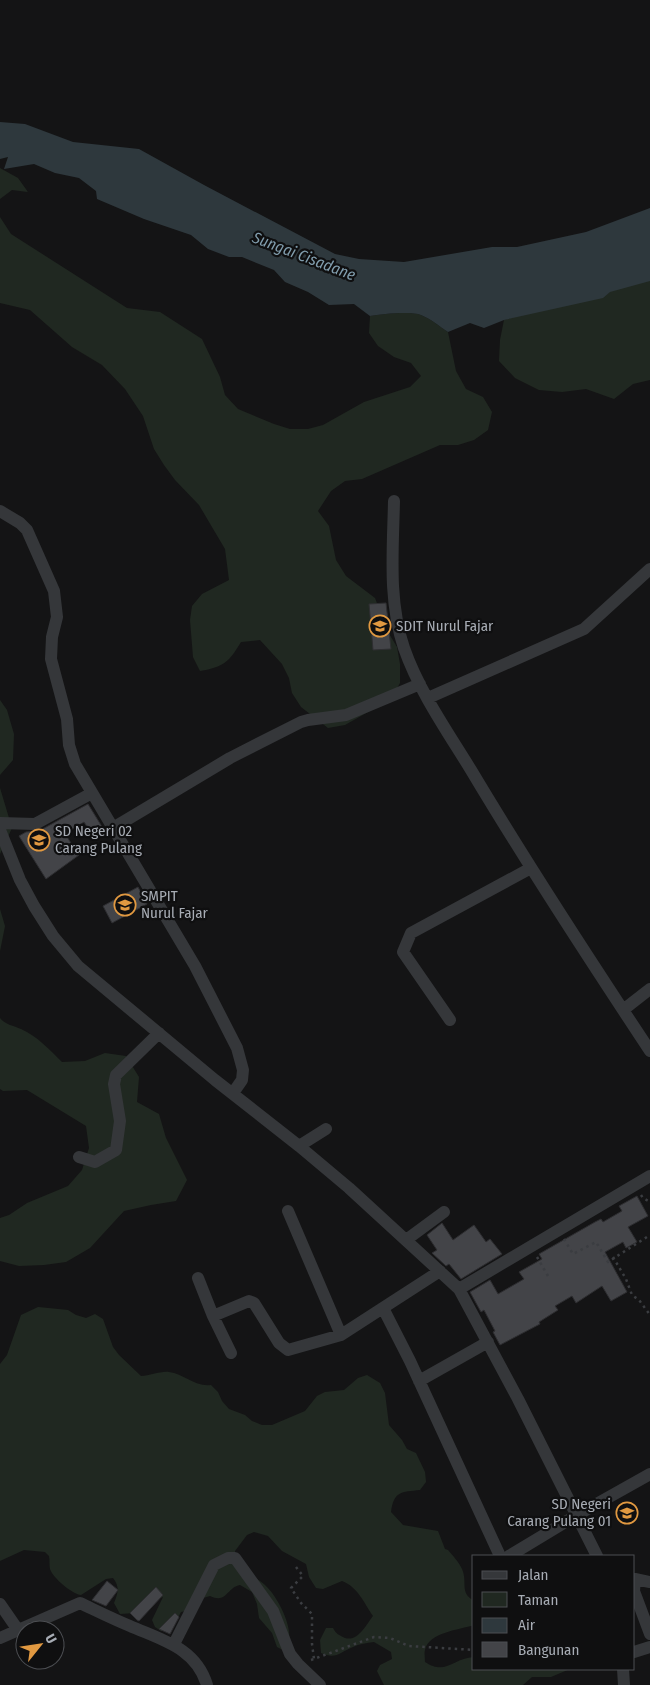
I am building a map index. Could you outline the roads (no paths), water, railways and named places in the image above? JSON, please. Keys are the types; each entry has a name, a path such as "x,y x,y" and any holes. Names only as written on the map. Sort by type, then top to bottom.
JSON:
{"street":[{"path":"394,501 392,579 394,606 404,647 420,684 532,868 649,1048"},
{"path":"0,511 20,522 27,530 54,591 57,617 51,642 51,658 68,719 69,745 75,764 190,958 237,1048 243,1070 242,1080 233,1093"},
{"path":"428,698 584,629 650,569"},
{"path":"113,828 230,758 301,722 346,715 420,684"},
{"path":"0,823 35,824 92,792"},
{"path":"0,830 20,880 34,906 53,936 78,966 349,1188 459,1289 597,1555"},
{"path":"450,1020 403,952 411,933 532,868"},
{"path":"623,1010 650,989"},
{"path":"78,1157 95,1162 116,1150 120,1121 114,1084 116,1075 159,1033"},
{"path":"299,1146 326,1128"},
{"path":"459,1289 650,1176"},
{"path":"288,1212 341,1335"},
{"path":"406,1240 444,1212"},
{"path":"213,1316 249,1301 254,1303 279,1343 288,1350 341,1335 440,1271"},
{"path":"198,1278 213,1316 231,1353"},
{"path":"383,1308 500,1555"},
{"path":"419,1381 488,1342"},
{"path":"511,1555 650,1474"},
{"path":"174,1644 214,1565 228,1558 235,1558 273,1611 290,1654 320,1685"},
{"path":"635,1579 650,1582"},
{"path":"635,1594 650,1634"},
{"path":"42,1620 79,1602 174,1644 194,1660 200,1668 207,1685"},
{"path":"0,1604 15,1626"},
{"path":"0,1638 15,1631"},
{"path":"635,1652 650,1647"},
{"path":"623,1670 624,1685"}],"water":[{"name":"Sungai Cisadane","path":"0,122 25,124 73,142 139,149 335,254 359,259 404,262 492,247 517,247 586,232 650,208 650,281 610,292 603,298 504,320 484,328 470,323 448,332 421,315 396,313 370,316 354,304 329,305 308,292 285,282 274,270 242,257 229,257 208,249 191,235 144,219 97,199 96,191 79,178 55,173 34,164 4,169 8,157 0,159"}],"place":[{"name":"SDIT Nurul Fajar","path":"380,626"},
{"name":"SD Negeri 02 Carang Pulang","path":"39,840"},
{"name":"SMPIT Nurul Fajar","path":"125,905"},
{"name":"SD Negeri Carang Pulang 01","path":"627,1513"}]}
